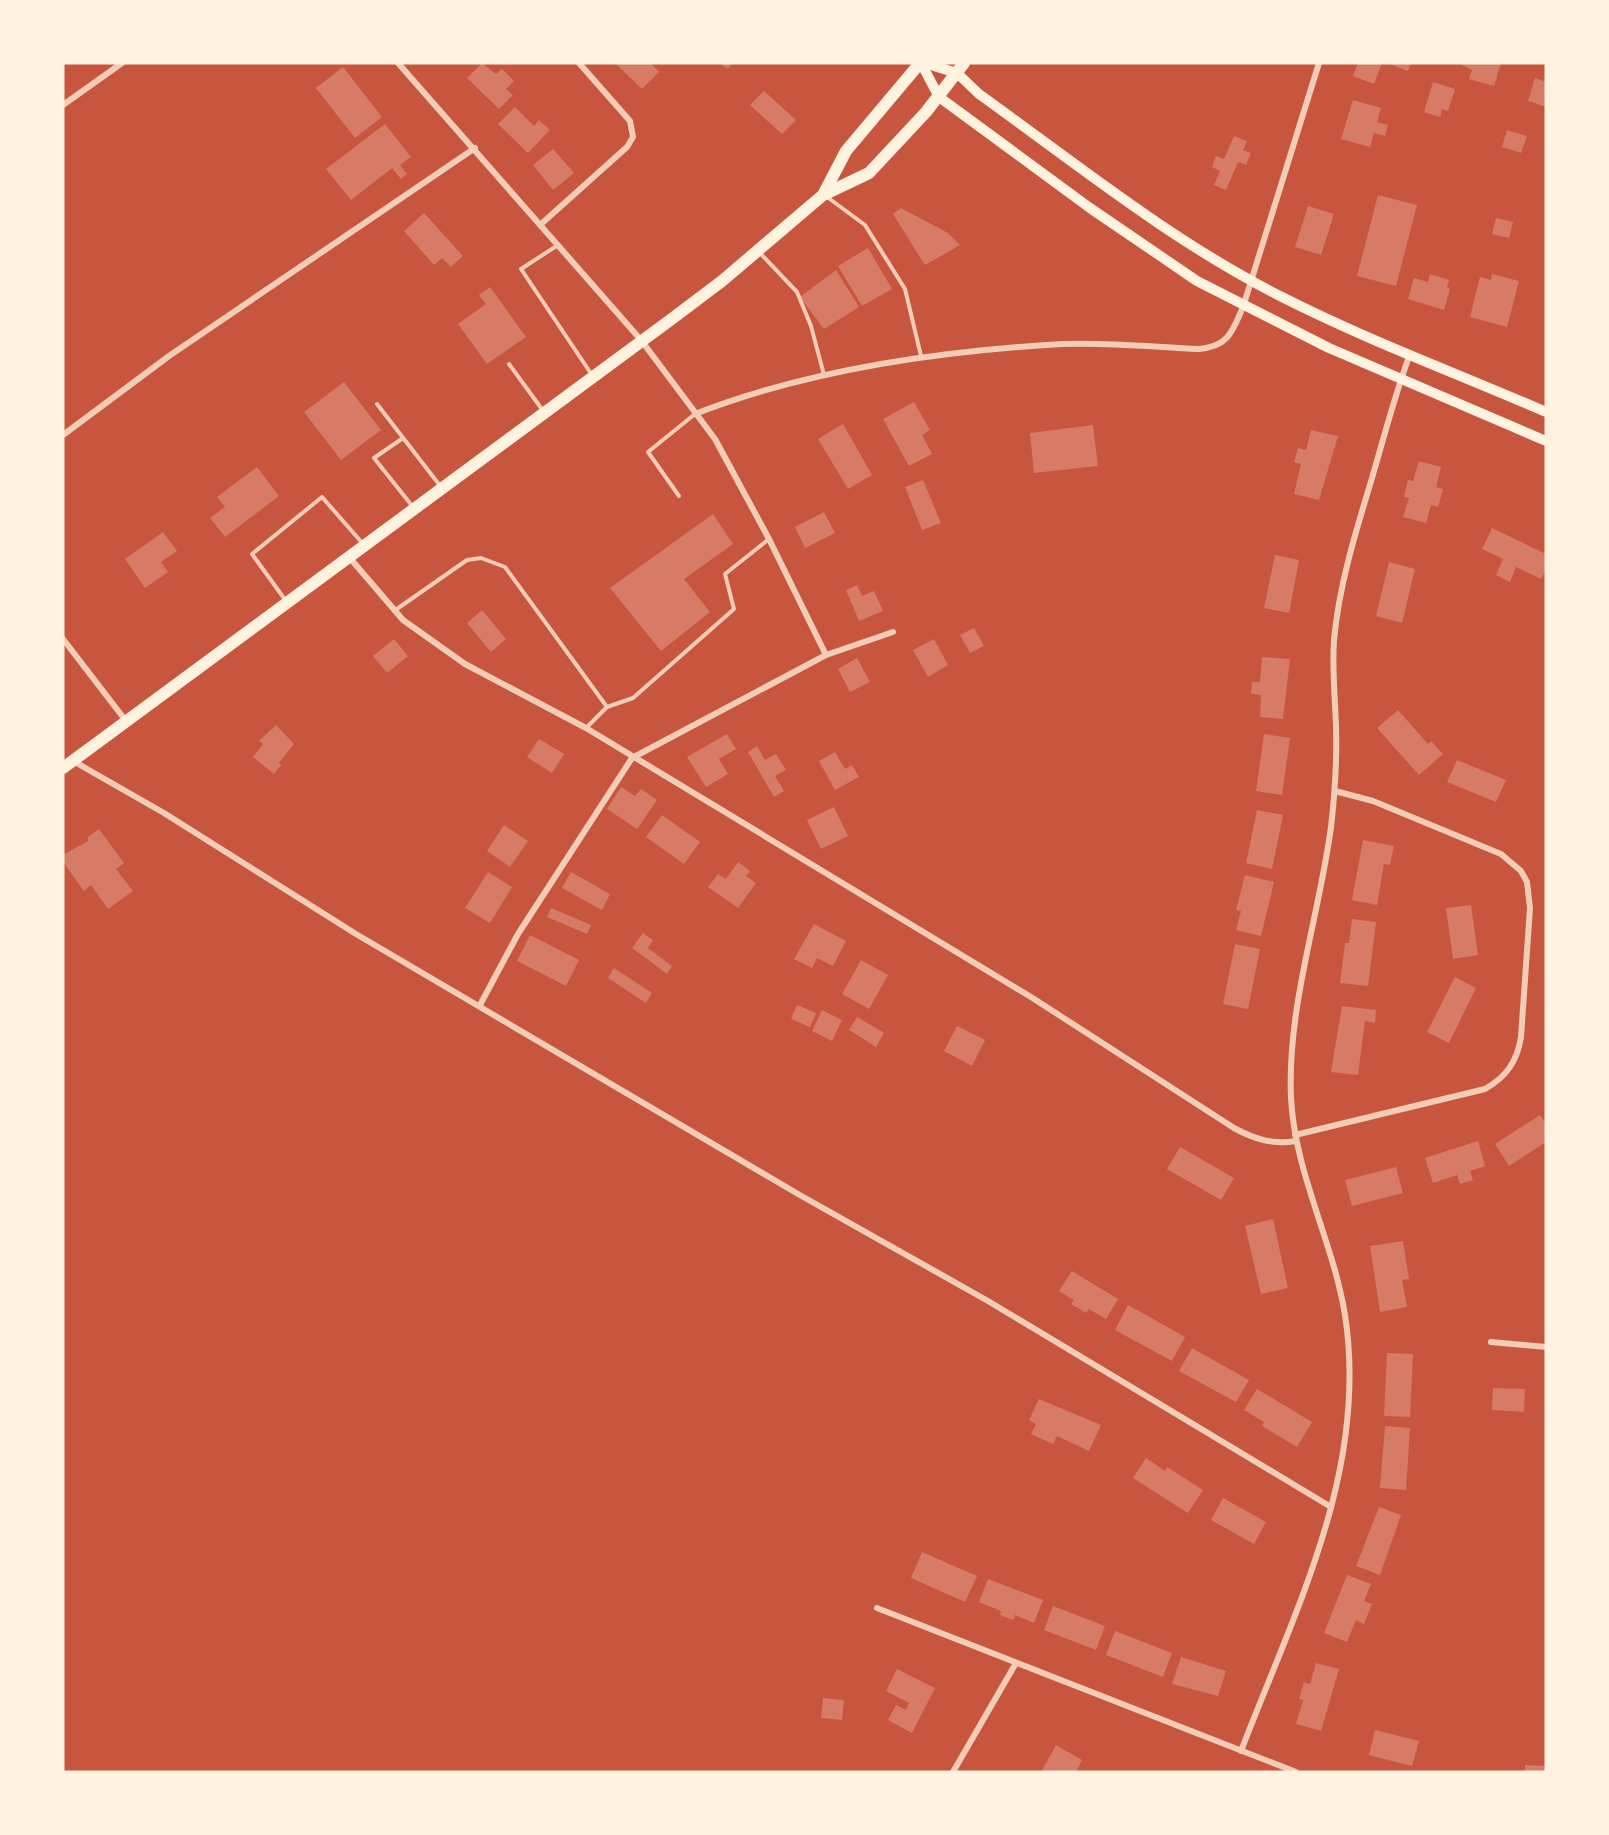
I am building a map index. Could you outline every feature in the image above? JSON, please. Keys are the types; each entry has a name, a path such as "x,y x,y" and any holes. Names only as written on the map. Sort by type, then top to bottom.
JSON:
{"main road":[{"path":"922,63 960,68 979,94 1162,227 1250,280 1310,310 1546,411"},
{"path":"922,63 939,97 1129,235 1197,281 1243,307 1400,380 1546,441"},
{"path":"824,195 846,152 922,63"},
{"path":"68,764 722,281 824,195 869,173 939,97 960,68"}],"street":[{"path":"63,105 122,63"},
{"path":"398,63 475,148 641,340 715,440 769,538 826,655"},
{"path":"540,225 627,147 633,137 630,121 579,63"},
{"path":"695,414 719,405 824,376 921,356 1064,344 1214,347 1225,341 1243,307 1319,63"},
{"path":"63,435 170,356 475,148"},
{"path":"1241,1751 1320,1548 1348,1438 1351,1374 1349,1342 1338,1279 1304,1177 1295,1138 1291,1071 1299,994 1330,832 1335,791 1336,724 1333,674 1337,615 1365,500 1410,353"},
{"path":"349,556 403,620 465,664 586,728 1030,997 1234,1128 1263,1141 1283,1143 1485,1089 1497,1082 1514,1062 1521,1037 1530,908 1527,882 1521,871 1501,854 1373,801 1335,791"},
{"path":"480,1005 518,934 633,758 826,655 893,632"},
{"path":"63,639 127,722"},
{"path":"68,764 164,813 356,934 798,1194 988,1301 1331,1507"},
{"path":"1491,1342 1546,1347"},
{"path":"877,1608 1296,1772"},
{"path":"953,1772 1016,1663"}],"lane":[{"path":"824,195 865,225 905,289 921,356"},
{"path":"558,245 521,270 593,376"},
{"path":"758,250 797,292 811,326 824,376"},
{"path":"509,364 544,412"},
{"path":"377,404 442,487"},
{"path":"679,496 648,452 695,414"},
{"path":"403,438 374,458 414,509"},
{"path":"288,603 252,554 322,497 364,545"},
{"path":"586,728 607,707 633,698 734,609 725,574 769,538"},
{"path":"394,610 467,560 481,558 493,561 505,567 607,707"}],"building":[{"path":"482,63 496,74 502,69 514,81 506,89 513,95 499,109 467,78"},
{"path":"619,63 651,63 659,72 642,89 617,65"},
{"path":"719,63 732,63 728,69"},
{"path":"1358,63 1382,63 1374,84 1353,76"},
{"path":"1387,63 1411,63 1408,71"},
{"path":"1458,63 1501,63 1494,86 1469,79 1472,70"},
{"path":"343,67 382,117 355,138 316,88"},
{"path":"1535,78 1546,82 1546,107 1528,101"},
{"path":"1433,82 1455,89 1448,111 1442,109 1440,117 1424,112"},
{"path":"764,91 796,120 782,134 750,105"},
{"path":"1353,100 1381,108 1377,122 1388,125 1385,136 1374,133 1370,147 1341,139"},
{"path":"515,107 534,126 539,120 550,130 528,153 498,124"},
{"path":"385,124 411,157 400,165 407,174 401,179 392,168 351,200 326,169"},
{"path":"1507,130 1527,136 1521,153 1502,147"},
{"path":"1234,136 1247,141 1243,150 1251,153 1246,165 1238,162 1226,190 1214,185 1220,171 1212,167 1216,156 1224,159"},
{"path":"553,149 574,173 553,190 533,165"},
{"path":"1378,195 1417,205 1396,286 1357,276"},
{"path":"1308,206 1334,214 1321,255 1295,247"},
{"path":"901,208 948,233 960,245 925,265 893,214"},
{"path":"424,213 463,256 451,267 442,258 434,265 404,231"},
{"path":"1496,218 1513,222 1509,238 1492,234"},
{"path":"868,248 892,289 862,306 838,266"},
{"path":"836,270 859,307 824,329 800,297"},
{"path":"1430,274 1449,280 1447,287 1450,289 1444,310 1408,299 1414,278 1428,282"},
{"path":"1492,274 1519,281 1507,327 1470,317 1480,277 1491,280"},
{"path":"490,287 526,337 487,364 458,324 486,304 479,295"},
{"path":"344,382 381,430 341,460 304,412"},
{"path":"914,402 930,430 922,435 932,454 909,466 883,419"},
{"path":"843,424 872,475 848,489 818,439"},
{"path":"1093,425 1098,466 1034,473 1030,433"},
{"path":"1311,430 1338,436 1319,500 1294,494 1301,464 1294,462 1298,448 1306,450"},
{"path":"1419,461 1441,467 1436,487 1443,489 1438,507 1431,505 1426,523 1403,517 1409,498 1404,497 1408,480 1413,481"},
{"path":"257,467 279,496 225,537 210,518 225,507 217,497"},
{"path":"923,480 941,523 922,530 905,487"},
{"path":"824,512 835,533 805,548 795,527"},
{"path":"713,514 733,544 684,579 710,612 661,651 610,588"},
{"path":"1492,528 1546,554 1546,570 1541,579 1516,567 1510,582 1496,575 1503,559 1482,549"},
{"path":"163,532 177,551 161,562 168,572 145,588 125,559"},
{"path":"1275,555 1299,560 1289,613 1264,608"},
{"path":"1389,562 1415,569 1402,623 1376,616"},
{"path":"857,585 862,596 874,591 883,611 859,621 846,590"},
{"path":"482,610 506,639 491,652 467,623"},
{"path":"974,628 984,646 970,653 960,635"},
{"path":"394,639 408,656 387,673 373,656"},
{"path":"934,639 948,665 928,677 913,650"},
{"path":"1262,657 1290,659 1283,719 1260,717 1261,695 1251,694 1252,682 1260,682"},
{"path":"857,658 870,682 850,692 838,669"},
{"path":"1398,710 1428,744 1431,741 1443,754 1419,775 1377,728"},
{"path":"276,725 294,744 279,763 281,765 274,774 253,757 263,744 259,741"},
{"path":"727,734 736,749 719,759 728,774 706,787 687,757"},
{"path":"1264,734 1290,738 1282,795 1256,791"},
{"path":"539,739 564,754 552,773 527,757"},
{"path":"757,746 765,760 776,754 786,770 775,776 784,791 774,797 748,752"},
{"path":"835,752 845,769 852,765 859,777 835,790 819,761"},
{"path":"1457,760 1506,780 1496,802 1447,782"},
{"path":"621,787 635,796 641,789 657,800 637,829 607,809"},
{"path":"834,807 848,836 821,849 807,820"},
{"path":"1257,810 1283,815 1272,869 1246,863"},
{"path":"662,815 700,842 684,864 646,837"},
{"path":"504,825 528,841 510,867 487,851"},
{"path":"99,829 124,863 116,869 133,891 108,909 91,885 84,891 63,862 63,855 88,841 88,837"},
{"path":"1363,840 1394,846 1390,865 1384,864 1377,905 1352,900"},
{"path":"738,862 750,871 746,876 756,883 738,908 708,887 718,874 726,879"},
{"path":"488,872 512,887 490,923 465,908"},
{"path":"571,872 610,894 602,910 562,888"},
{"path":"1245,875 1274,882 1261,936 1236,930 1241,911 1236,910"},
{"path":"1471,905 1478,955 1453,959 1446,908"},
{"path":"551,908 591,925 587,934 547,917"},
{"path":"1352,919 1376,922 1368,986 1340,983 1345,943 1349,943"},
{"path":"814,924 846,941 833,966 817,958 812,968 794,959"},
{"path":"643,933 653,940 648,948 672,966 667,974 632,948"},
{"path":"530,935 579,960 566,986 517,961"},
{"path":"1235,944 1260,949 1248,1009 1223,1004"},
{"path":"861,960 888,975 869,1009 842,994"},
{"path":"614,968 652,993 646,1003 608,978"},
{"path":"1455,977 1476,988 1449,1043 1427,1032"},
{"path":"797,1005 816,1013 810,1027 791,1019"},
{"path":"1342,1006 1376,1010 1375,1023 1365,1021 1358,1075 1331,1072"},
{"path":"822,1010 842,1020 832,1041 812,1031"},
{"path":"857,1017 884,1033 876,1047 849,1030"},
{"path":"957,1026 985,1040 972,1066 944,1051"},
{"path":"1540,1115 1546,1124 1546,1142 1509,1166 1495,1144"},
{"path":"1478,1141 1485,1166 1470,1171 1473,1180 1460,1184 1457,1175 1433,1183 1425,1158"},
{"path":"1180,1147 1234,1178 1221,1200 1167,1169"},
{"path":"1396,1167 1403,1193 1352,1206 1345,1180"},
{"path":"1273,1219 1288,1288 1261,1294 1245,1226"},
{"path":"1403,1241 1409,1279 1402,1280 1407,1307 1380,1312 1370,1246"},
{"path":"1072,1271 1118,1299 1106,1319 1089,1309 1086,1313 1071,1304 1074,1300 1059,1291"},
{"path":"1128,1305 1185,1337 1172,1361 1115,1330"},
{"path":"1192,1348 1249,1380 1236,1402 1179,1371"},
{"path":"1387,1353 1413,1354 1410,1417 1384,1416"},
{"path":"1493,1388 1525,1389 1524,1412 1492,1410"},
{"path":"1257,1389 1312,1422 1297,1447 1262,1426 1264,1422 1244,1410"},
{"path":"1039,1399 1101,1425 1089,1451 1057,1436 1053,1444 1031,1434 1036,1424 1029,1420"},
{"path":"1385,1426 1410,1428 1406,1490 1380,1488"},
{"path":"1146,1458 1165,1471 1167,1467 1203,1490 1188,1513 1133,1478"},
{"path":"1223,1498 1266,1522 1254,1544 1211,1520"},
{"path":"1379,1507 1401,1515 1380,1575 1356,1566"},
{"path":"922,1552 977,1576 965,1602 911,1578"},
{"path":"1347,1575 1371,1584 1364,1601 1372,1604 1364,1624 1356,1620 1347,1642 1324,1633"},
{"path":"988,1579 1043,1600 1034,1623 1015,1615 1013,1620 1000,1615 1001,1611 979,1602"},
{"path":"1053,1606 1105,1626 1096,1650 1044,1630"},
{"path":"1115,1631 1172,1653 1163,1677 1106,1655"},
{"path":"1181,1657 1226,1671 1218,1696 1172,1684"},
{"path":"1316,1663 1339,1669 1321,1731 1296,1724 1303,1700 1299,1699 1304,1682 1310,1684"},
{"path":"897,1669 935,1688 912,1733 888,1720 896,1705 906,1710 909,1703 886,1691"},
{"path":"823,1698 844,1700 842,1720 821,1718"},
{"path":"1375,1730 1419,1741 1412,1766 1369,1755"},
{"path":"1056,1745 1082,1760 1076,1772 1041,1772"},
{"path":"1525,1765 1546,1766 1546,1772 1525,1772"}]}
